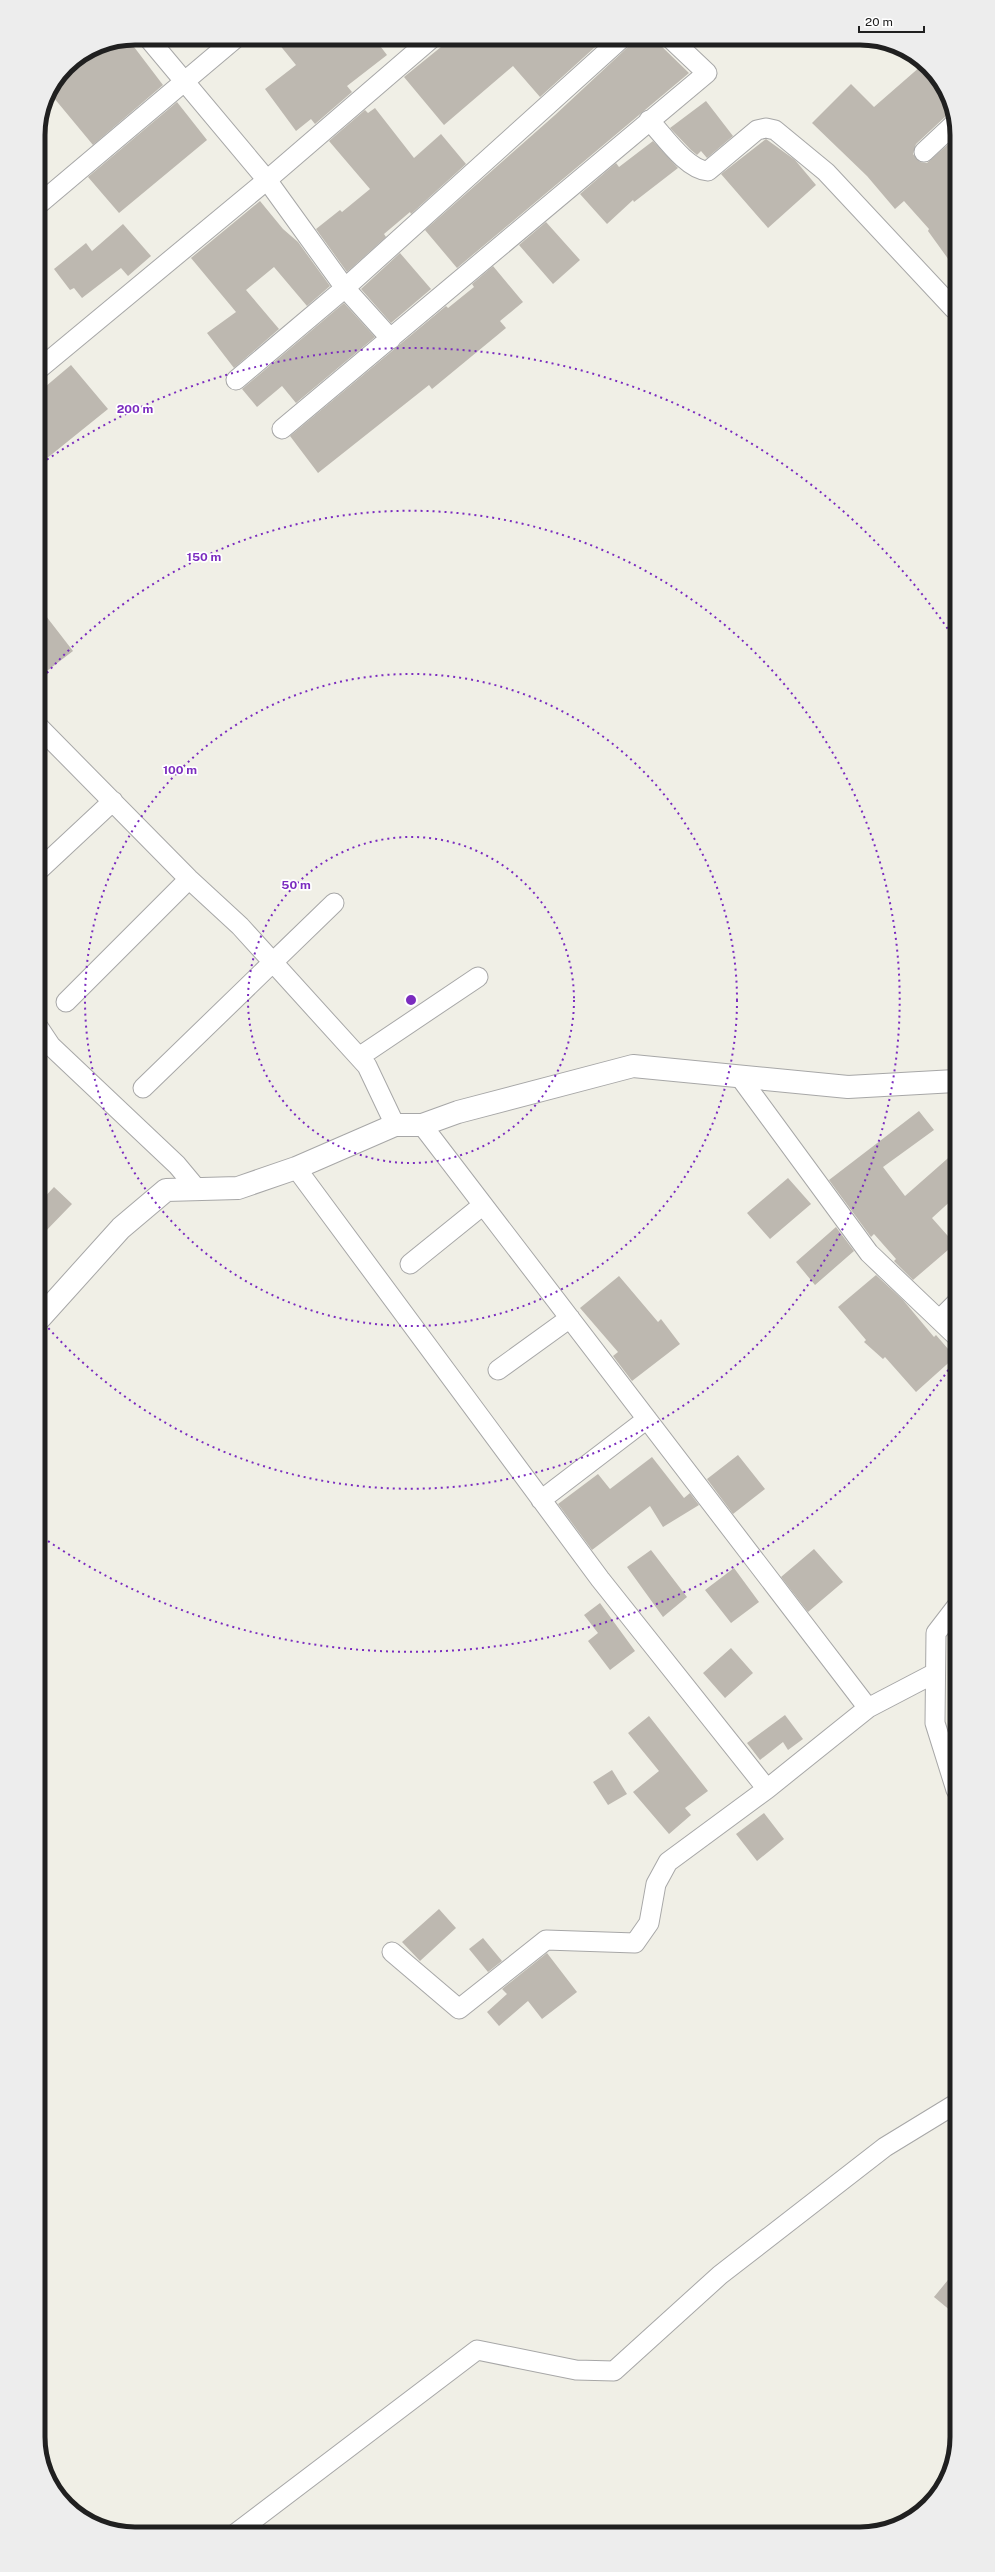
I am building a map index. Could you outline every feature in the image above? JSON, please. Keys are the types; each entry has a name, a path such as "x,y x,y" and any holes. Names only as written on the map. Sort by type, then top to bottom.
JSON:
{"street":[{"path":"154,45 267,180 345,288 391,340"},
{"path":"45,199 228,45"},
{"path":"45,363 267,180 424,45"},
{"path":"236,380 345,288 614,45"},
{"path":"282,429 391,340 649,120 707,73 677,45"},
{"path":"649,120 699,170 708,171 757,130 766,128 775,130 826,172 950,304"},
{"path":"924,152 949,128"},
{"path":"45,733 189,879 240,926 359,1057 367,1066 395,1125"},
{"path":"45,864 113,801"},
{"path":"66,1002 189,879"},
{"path":"143,1088 334,903"},
{"path":"359,1057 478,977"},
{"path":"45,1037 51,1046 177,1165 197,1189"},
{"path":"45,1312 121,1228 166,1190 238,1188 296,1168 395,1125 422,1125 458,1112 633,1066 848,1087 950,1080"},
{"path":"739,1076 869,1253 950,1330"},
{"path":"422,1125 868,1708"},
{"path":"296,1168 541,1500 697,1702 767,1788"},
{"path":"410,1264 484,1205"},
{"path":"940,1319 950,1309"},
{"path":"498,1370 570,1318"},
{"path":"541,1500 647,1419"},
{"path":"950,1615 936,1633 935,1673 935,1723 950,1771"},
{"path":"392,1952 459,2009 546,1940 635,1943 649,1923 656,1884 668,1862 767,1788 868,1708 935,1673"},
{"path":"244,2527 477,2350 576,2370 614,2371 744,2256 885,2147 950,2107"}],"building":[{"path":"133,45 163,85 93,145 53,97 54,95 67,76 76,67 90,57 112,48"},
{"path":"280,45 379,45 387,55 347,86 352,92 315,124 311,119 296,131 265,89 296,65"},
{"path":"443,45 597,45 540,97 513,66 444,125 404,77"},
{"path":"660,45 689,73 457,268 425,230 555,115 629,46"},
{"path":"919,68 928,76 941,95 948,115 916,144 913,154 920,162 927,163 950,143 950,261 928,231 929,229 904,201 895,209 867,176 812,123 851,84 874,107"},
{"path":"706,101 733,136 707,158 701,151 697,155 670,128"},
{"path":"177,102 207,140 119,213 88,177"},
{"path":"375,108 414,158 441,134 466,164 411,214 410,212 384,234 386,237 347,272 316,229 340,210 342,212 370,189 329,141 365,110 368,113"},
{"path":"766,139 795,160 816,185 768,228 721,174"},
{"path":"653,141 678,168 634,202 633,200 607,224 580,194 616,163 619,167"},
{"path":"260,201 283,229 298,242 330,286 307,306 274,267 246,290 279,329 234,368 207,333 236,312 191,258"},
{"path":"546,222 580,260 553,284 519,245"},
{"path":"123,224 151,256 128,276 121,268 82,298 74,288 70,290 54,269 86,243 92,251"},
{"path":"400,253 431,289 391,323 361,289"},
{"path":"493,266 523,302 500,321 506,328 432,389 429,385 318,473 290,436 446,306 448,308 474,287 472,284"},
{"path":"344,303 375,337 296,403 282,386 257,407 242,389"},
{"path":"71,365 108,409 46,459 45,458 45,387"},
{"path":"45,615 73,651 45,672"},
{"path":"919,1111 934,1130 883,1167 905,1196 950,1156 950,1202 932,1218 950,1238 950,1248 913,1280 894,1261 896,1259 874,1234 871,1237 829,1180"},
{"path":"788,1178 811,1204 770,1239 747,1213"},
{"path":"54,1187 72,1204 45,1232 45,1197"},
{"path":"836,1227 854,1251 815,1285 796,1262"},
{"path":"876,1275 903,1300 934,1337 936,1335 950,1351 950,1361 916,1392 885,1357 883,1359 864,1342 866,1340 838,1307"},
{"path":"619,1276 658,1322 661,1319 680,1344 632,1381 613,1356 618,1352 580,1308"},
{"path":"738,1455 765,1489 733,1514 707,1479"},
{"path":"652,1457 684,1498 690,1493 699,1505 663,1527 650,1506 592,1550 558,1504 598,1474 610,1489"},
{"path":"814,1549 843,1582 808,1612 781,1577"},
{"path":"651,1550 687,1597 663,1617 627,1567"},
{"path":"734,1568 759,1602 731,1623 705,1590"},
{"path":"600,1603 635,1651 610,1670 588,1641 598,1633 584,1615"},
{"path":"731,1648 753,1673 725,1698 703,1673"},
{"path":"785,1715 803,1739 788,1750 783,1742 760,1760 747,1743"},
{"path":"649,1716 708,1791 685,1808 691,1815 669,1834 633,1792 659,1771 628,1733"},
{"path":"612,1770 627,1794 608,1805 593,1782"},
{"path":"764,1813 784,1839 757,1861 736,1834"},
{"path":"439,1909 456,1928 420,1961 402,1942"},
{"path":"483,1938 502,1961 488,1972 469,1949"},
{"path":"547,1953 577,1992 542,2019 528,2001 499,2026 487,2012 507,1994 502,1989"},
{"path":"950,2278 950,2310 934,2297"}]}
